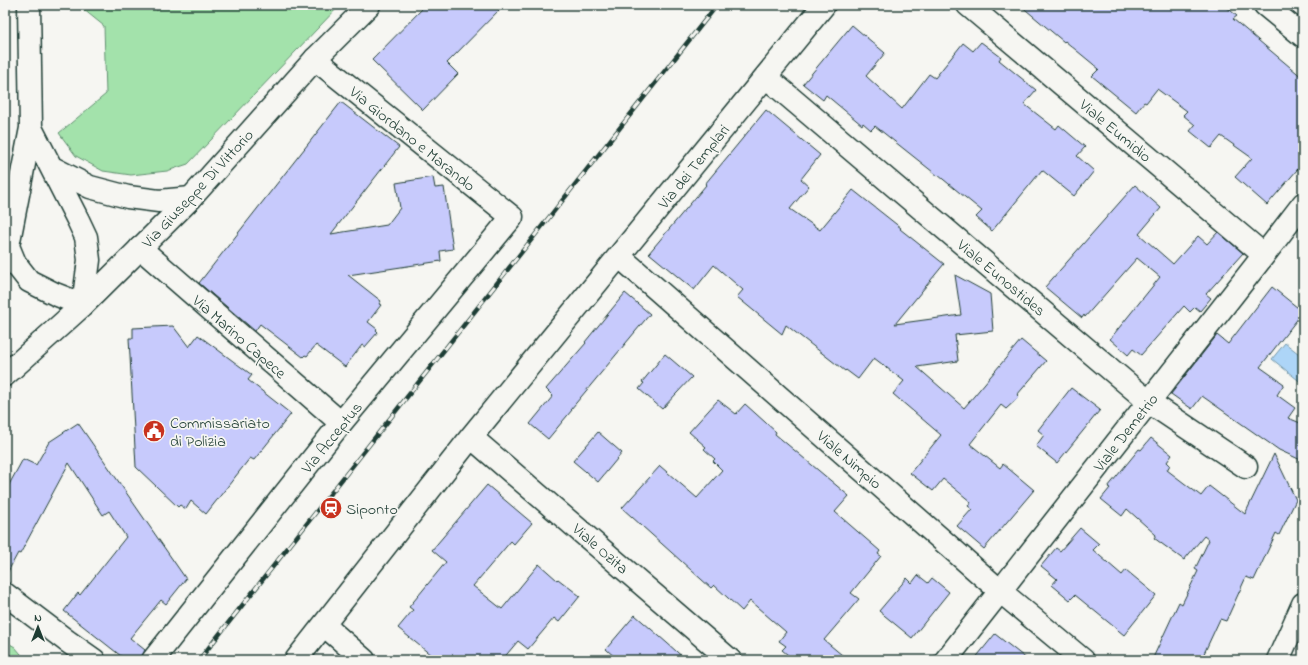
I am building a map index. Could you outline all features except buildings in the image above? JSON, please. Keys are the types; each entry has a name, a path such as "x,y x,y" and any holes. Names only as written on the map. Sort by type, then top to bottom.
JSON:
{"street":[{"path":"29,5 31,128 7,251 29,280 55,294 83,305 89,260 86,237 31,128"},
{"name":"Via Giuseppe Di Vittorio","path":"9,374 83,305 191,198 315,59 369,5"},
{"name":"Via dei Templari","path":"296,660 471,437 824,5"},
{"name":"Viale Eumidio","path":"968,5 1264,255"},
{"path":"1265,5 1303,36"},
{"name":"Via Giordano e Marando","path":"315,59 512,217"},
{"name":"Viale Eunostides","path":"766,77 1149,402 1246,467"},
{"path":"51,167 90,187 128,198 159,201 191,198"},
{"name":"Viale Demetrio","path":"946,660 1303,204"},
{"name":"Via Acceptus","path":"153,660 341,423 512,217"},
{"name":"Via Marino Capece","path":"140,248 341,423"},
{"name":"Viale Nimpio","path":"619,256 1000,591 1083,660"},
{"name":"Viale Ozita","path":"471,437 730,660"},
{"path":"7,597 94,660"},
{"path":"1278,660 1303,604"},
{"path":"324,625 364,660"}],"green space":[{"path":"78,5 151,5 157,11 163,5 340,5 188,164 167,171 131,175 103,171 76,156 59,133 106,94 104,26"},
{"path":"5,641 15,647 26,660 5,660"}],"water":[{"path":"1285,343 1303,357 1303,384 1272,359"}],"railway":[{"path":"199,660 717,5"}],"place":[{"name":"Commissariato di Polizia","path":"154,431"},
{"name":"Siponto","path":"331,508"}]}
